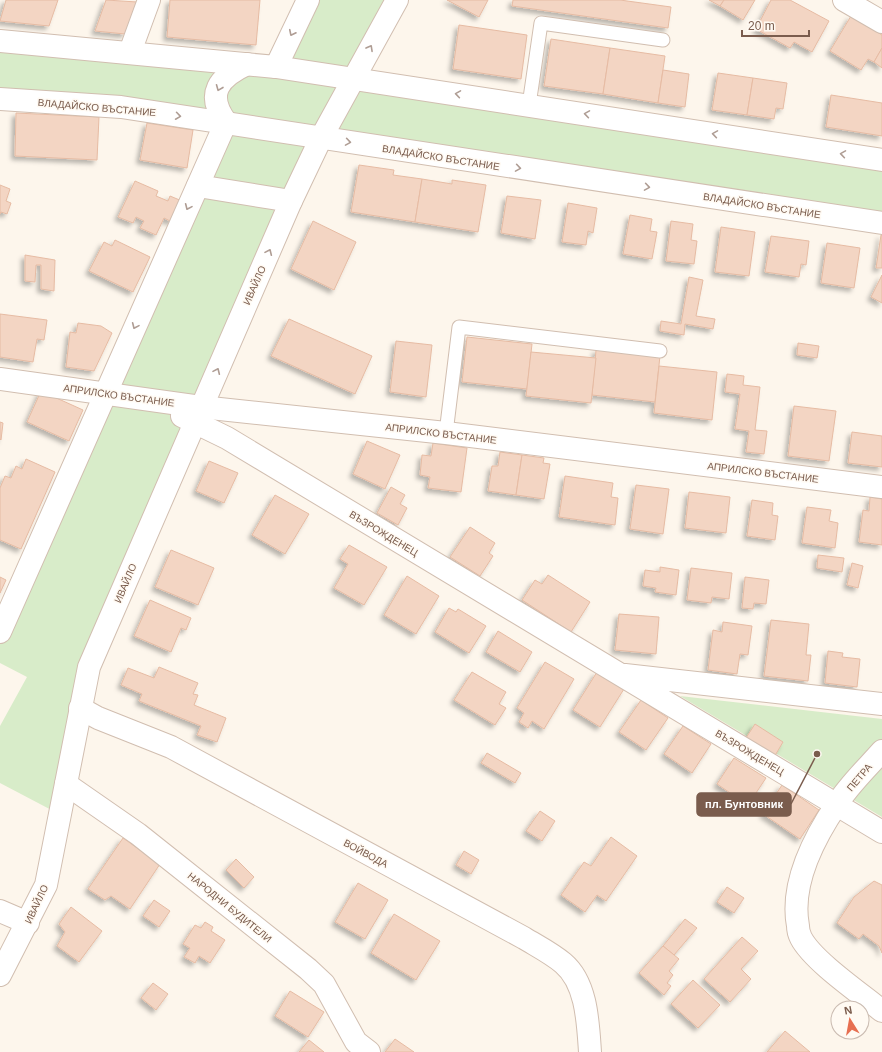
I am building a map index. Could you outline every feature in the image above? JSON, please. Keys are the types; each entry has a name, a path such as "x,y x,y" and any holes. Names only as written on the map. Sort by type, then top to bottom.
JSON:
{"street":[{"path":"130,52 149,0"},
{"path":"276,67 308,0"},
{"name":"ИВАЙЛО","path":"0,975 46,885 89,667 291,202 321,138 397,0"},
{"path":"844,0 882,22"},
{"path":"0,41 130,52 276,67 882,160"},
{"path":"0,632 226,122 218,112 215,98 220,84 230,72 247,64"},
{"name":"ВЛАДАЙСКО ВЪСТАНИЕ","path":"0,99 121,108 226,122 321,138 882,223"},
{"path":"198,186 291,202"},
{"name":"АПРИЛСКО ВЪСТАНИЕ","path":"0,379 146,399 198,415 446,433 882,487"},
{"name":"ВЪЗРОЖДЕНЕЦ","path":"198,415 227,438 882,832"},
{"name":"ВЪЗРОЖДЕНЕЦ","path":"618,674 882,704"},
{"name":"ВОЙВОДА","path":"80,708 98,718 171,747 524,938 563,963 576,977 581,990 590,1052"},
{"name":"ПЕТРА","path":"882,751 837,804 803,869 797,890 796,916 800,937 812,954 882,1011"},
{"name":"НАРОДНИ БУДИТЕЛИ","path":"66,784 138,834 324,984 356,1042 369,1052"},
{"path":"0,911 28,922"}],"lane":[{"path":"529,106 541,23 664,40"},
{"path":"446,433 459,327 660,351"}],"green space":[{"path":"308,0 397,0 353,78 882,160 882,223 321,138 195,422 89,667 59,814 0,783 0,726 27,677 0,663 0,632 226,123 0,99 0,41 275,67"},
{"path":"680,696 882,719 882,817"}],"building":[{"path":"6,0 58,0 49,26 0,21"},
{"path":"106,0 137,2 125,34 95,31"},
{"path":"170,0 260,0 256,45 167,37"},
{"path":"447,0 488,0 479,17"},
{"path":"513,0 620,0 671,7 668,28 512,6"},
{"path":"709,0 724,0 720,6"},
{"path":"724,0 755,0 743,20 720,6"},
{"path":"771,0 790,0 829,21 812,52 794,42 790,48 756,29"},
{"path":"851,16 882,35 882,48 874,62 868,59 861,70 830,51"},
{"path":"459,25 527,35 521,79 453,69"},
{"path":"551,39 610,48 603,94 544,86"},
{"path":"610,48 665,56 658,103 603,94"},
{"path":"882,48 882,68 874,62"},
{"path":"663,70 689,74 685,107 658,103"},
{"path":"718,73 753,78 747,115 712,110"},
{"path":"753,78 787,83 783,109 776,108 774,119 747,115"},
{"path":"831,95 882,103 882,136 826,127"},
{"path":"16,113 99,117 97,160 15,156"},
{"path":"147,123 193,130 187,168 140,160"},
{"path":"359,165 394,170 393,175 422,179 415,222 351,212"},
{"path":"422,179 452,184 452,180 486,185 478,232 415,222"},
{"path":"135,181 158,191 156,196 168,201 170,196 182,201 172,222 164,218 156,235 140,228 144,221 136,217 133,223 118,217"},
{"path":"0,185 10,189 6,201 11,203 7,214 1,212 0,214"},
{"path":"507,196 541,200 535,239 501,233"},
{"path":"568,203 597,208 593,233 588,231 586,245 562,242"},
{"path":"630,215 652,219 650,231 657,232 652,259 623,254"},
{"path":"313,221 356,242 334,290 291,269"},
{"path":"671,221 693,224 691,240 697,241 694,264 666,261"},
{"path":"721,227 755,232 749,276 715,272"},
{"path":"881,235 882,268 876,268"},
{"path":"771,236 809,241 806,265 801,264 799,277 765,272"},
{"path":"115,240 150,257 133,292 89,271 104,242 112,246"},
{"path":"827,243 860,248 854,288 821,283"},
{"path":"25,255 55,260 54,291 41,289 41,265 36,265 35,282 25,281"},
{"path":"882,275 882,303 871,297"},
{"path":"689,277 703,280 696,316 715,319 713,329 685,324 684,335 660,331 661,321 681,324"},
{"path":"0,314 47,320 44,340 37,339 33,362 0,357"},
{"path":"289,319 372,356 355,394 271,356"},
{"path":"78,323 101,326 112,333 94,371 66,367 70,332 76,333"},
{"path":"467,337 532,344 527,389 462,382"},
{"path":"396,341 432,345 426,397 390,392"},
{"path":"798,343 819,346 817,358 797,355"},
{"path":"596,350 660,356 655,402 592,395"},
{"path":"531,352 596,358 591,403 526,396"},
{"path":"659,366 717,372 712,420 654,413"},
{"path":"727,374 744,376 743,385 760,387 755,430 767,431 764,454 746,452 749,431 735,429 740,394 725,392"},
{"path":"41,391 83,410 69,441 27,422"},
{"path":"794,406 836,411 829,461 788,456"},
{"path":"0,422 3,423 1,440 0,439"},
{"path":"852,432 882,436 882,467 848,463"},
{"path":"367,441 400,455 385,489 353,474"},
{"path":"433,443 467,448 461,492 428,488 430,477 420,475 422,455 431,456"},
{"path":"500,452 522,455 516,495 488,491 492,466 498,466"},
{"path":"522,455 544,458 543,463 550,464 544,499 516,495"},
{"path":"26,459 55,472 21,549 0,540 0,488 5,476 11,478 16,466 22,469"},
{"path":"209,461 238,473 224,503 196,491"},
{"path":"565,476 613,483 611,497 618,498 615,525 559,517"},
{"path":"636,485 669,489 663,534 630,529"},
{"path":"391,487 405,495 400,504 407,508 398,525 377,513"},
{"path":"689,492 730,497 726,533 685,528"},
{"path":"275,495 309,514 285,554 252,535"},
{"path":"870,497 882,499 882,545 859,542 863,510 869,511"},
{"path":"752,500 773,503 772,515 778,516 775,540 747,536"},
{"path":"807,507 831,510 829,521 838,523 835,548 802,543"},
{"path":"470,527 495,543 489,553 493,556 480,576 450,557"},
{"path":"349,545 387,567 364,605 334,588 348,564 340,559"},
{"path":"171,550 214,568 198,605 155,587"},
{"path":"818,555 844,558 842,572 817,568"},
{"path":"852,563 863,566 858,588 847,585"},
{"path":"660,567 679,570 676,595 655,592 656,588 643,586 645,570 660,572"},
{"path":"691,568 732,573 729,599 712,597 711,603 687,600"},
{"path":"548,575 590,602 571,632 522,600 535,580 542,584"},
{"path":"407,576 439,596 416,634 384,615"},
{"path":"0,577 6,580 0,593"},
{"path":"745,577 769,580 766,604 754,603 753,609 742,608"},
{"path":"150,600 191,618 186,630 181,628 171,652 134,636"},
{"path":"449,608 456,612 458,609 486,626 469,653 435,632"},
{"path":"619,614 659,617 656,654 615,650"},
{"path":"771,620 809,624 806,655 811,655 808,681 764,676"},
{"path":"723,622 752,626 748,655 740,654 737,674 708,670 713,630 722,632"},
{"path":"498,631 532,652 520,672 486,652"},
{"path":"828,651 843,653 842,657 860,659 857,687 825,683"},
{"path":"545,662 574,679 544,729 532,721 528,728 519,722 524,713 517,708"},
{"path":"159,667 198,683 193,694 198,695 194,705 226,718 217,742 197,735 201,726 139,701 142,694 121,685 128,668 154,678"},
{"path":"472,672 506,692 499,704 506,708 495,725 454,700"},
{"path":"597,672 624,689 600,727 573,710"},
{"path":"641,700 668,718 646,750 619,732"},
{"path":"755,724 783,742 773,759 744,741"},
{"path":"683,726 711,744 692,773 664,754"},
{"path":"487,753 521,773 515,783 481,763"},
{"path":"734,758 766,778 748,805 717,784"},
{"path":"782,785 819,810 800,839 763,814"},
{"path":"540,811 555,821 542,841 526,831"},
{"path":"611,837 637,856 606,901 597,895 585,912 561,895 584,862 591,866"},
{"path":"123,838 160,864 130,909 111,896 105,900 88,889"},
{"path":"464,851 479,860 471,874 456,865"},
{"path":"236,859 254,877 244,888 226,870"},
{"path":"874,881 882,885 882,953 879,946 863,934 859,939 837,923 854,897"},
{"path":"358,883 388,900 365,939 335,922"},
{"path":"727,887 744,898 734,913 717,902"},
{"path":"154,900 170,911 159,927 143,916"},
{"path":"71,907 102,931 79,962 57,946 65,932 59,924"},
{"path":"394,914 440,941 416,980 371,953"},
{"path":"685,919 697,928 674,955 663,946"},
{"path":"205,922 213,927 211,931 225,940 210,963 199,956 195,963 184,957 190,948 183,944 195,925 201,928"},
{"path":"742,937 758,951 741,969 751,979 730,1002 704,979"},
{"path":"663,946 679,959 669,971 673,975 667,983 671,986 664,995 639,973"},
{"path":"693,980 720,1005 698,1028 671,1004"},
{"path":"153,983 168,994 156,1010 141,998"},
{"path":"290,991 324,1012 308,1037 275,1016"},
{"path":"785,1031 810,1052 767,1052"},
{"path":"395,1039 414,1052 385,1052"},
{"path":"309,1040 324,1052 299,1052"}],"place":[{"name":"пл. Бунтовник","path":"817,754"}]}
